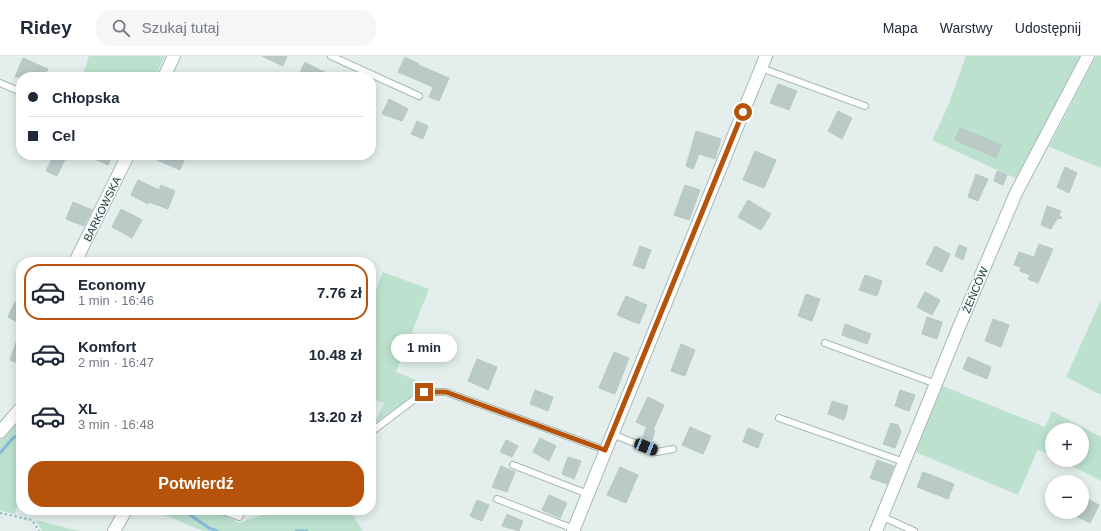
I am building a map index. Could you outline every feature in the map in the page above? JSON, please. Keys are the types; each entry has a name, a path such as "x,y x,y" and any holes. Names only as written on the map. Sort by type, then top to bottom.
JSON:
{"street":[{"path":"166,72 174,56"},
{"path":"573,530 766,56"},
{"name":"ŻEŃCÓW","path":"876,531 1016,193 1088,56"},
{"name":"BARKOWSKA","path":"77,257 126,160"},
{"path":"0,432 16,414"},
{"path":"114,531 123,515"}],"lane":[{"path":"331,56 366,72"},
{"path":"761,68 865,106"},
{"path":"376,76 419,96"},
{"path":"0,83 16,90"},
{"path":"824,343 936,384"},
{"path":"376,428 424,392 446,392 605,450"},
{"path":"779,418 904,462"},
{"path":"612,434 657,452 673,448"},
{"path":"513,465 588,494"},
{"path":"497,499 573,530"},
{"path":"883,517 914,531"}],"path":[{"path":"0,513 32,520 39,531"}],"green space":[{"path":"89,56 165,56 157,72 84,72"},
{"path":"966,56 1081,56 1017,179 932,140 948,106"},
{"path":"1096,56 1101,56 1101,168 1049,147"},
{"path":"383,272 429,289 396,372 428,385 376,423 384,403 376,400 376,290"},
{"path":"1101,300 1101,395 1066,377"},
{"path":"940,385 1045,427 1045,452 1038,449 1018,495 913,451"},
{"path":"1052,411 1075,423 1047,423"},
{"path":"16,422 15,514 0,511 0,441"},
{"path":"1089,431 1101,437 1101,481 1074,467 1089,467"},
{"path":"165,515 223,515 239,523 262,515 352,515 363,531 203,531"},
{"path":"36,520 79,531 42,531"}],"building":[{"path":"262,56 287,56 283,66"},
{"path":"405,57 419,64 418,65 449,78 439,101 429,97 433,88 431,86 398,72"},
{"path":"23,58 48,69 46,72 17,72"},
{"path":"305,62 325,72 300,72"},
{"path":"778,84 797,91 789,110 770,103"},
{"path":"389,99 408,109 402,121 382,114"},
{"path":"838,111 852,118 842,139 828,131"},
{"path":"417,121 428,126 423,139 411,134"},
{"path":"960,128 1001,145 996,158 955,140"},
{"path":"696,131 721,139 715,159 699,154 693,169 686,166"},
{"path":"755,151 776,160 764,188 743,180"},
{"path":"52,160 65,160 57,176 46,171"},
{"path":"96,160 110,160 108,165"},
{"path":"157,160 184,160 180,170"},
{"path":"1065,167 1077,173 1069,193 1057,187"},
{"path":"997,171 1007,175 1003,185 994,181"},
{"path":"976,174 988,179 978,201 968,197"},
{"path":"138,180 159,190 161,185 175,191 168,209 149,202 148,204 131,195"},
{"path":"685,185 700,190 689,220 674,215"},
{"path":"748,200 771,214 761,230 738,217"},
{"path":"73,202 92,210 84,226 66,219"},
{"path":"1047,206 1061,211 1059,215 1062,218 1057,219 1051,229 1041,225"},
{"path":"121,209 142,220 132,238 112,227"},
{"path":"1039,244 1053,249 1038,283 1028,279 1030,275 1020,271 1021,267 1014,265 1019,252 1034,257"},
{"path":"959,245 967,248 963,260 955,256"},
{"path":"640,246 651,250 644,269 633,265"},
{"path":"935,246 950,254 942,272 926,264"},
{"path":"865,275 882,281 877,296 859,290"},
{"path":"925,292 940,300 932,315 917,307"},
{"path":"806,294 820,299 812,321 798,316"},
{"path":"626,296 647,305 639,324 617,315"},
{"path":"15,302 16,302 16,321 8,317"},
{"path":"927,317 942,322 937,339 922,334"},
{"path":"993,319 1009,325 1001,347 985,341"},
{"path":"845,324 871,334 867,344 842,335"},
{"path":"16,343 16,362 10,360"},
{"path":"681,344 695,350 685,376 671,371"},
{"path":"614,352 629,358 615,394 599,388"},
{"path":"968,357 991,367 987,379 963,369"},
{"path":"477,359 497,367 488,390 468,381"},
{"path":"535,390 553,397 548,411 530,404"},
{"path":"900,390 915,395 909,411 895,406"},
{"path":"648,397 664,405 653,430 636,422"},
{"path":"832,401 848,406 844,420 828,414"},
{"path":"891,423 898,425 901,432 895,448 883,444"},
{"path":"690,427 711,436 703,454 682,445"},
{"path":"646,428 655,431 652,440 643,437"},
{"path":"748,428 763,434 758,448 743,442"},
{"path":"540,438 556,446 549,461 533,452"},
{"path":"506,440 518,446 512,457 500,452"},
{"path":"568,457 581,461 574,479 562,474"},
{"path":"877,460 894,466 887,484 870,478"},
{"path":"501,466 515,472 507,492 492,487"},
{"path":"620,467 638,475 626,503 607,495"},
{"path":"923,472 954,484 948,499 917,487"},
{"path":"549,495 567,503 560,518 542,510"},
{"path":"477,500 489,505 482,521 470,516"},
{"path":"1089,500 1099,505 1090,523 1082,519 1089,519"},
{"path":"507,514 523,521 519,531 502,526"}],"waterway":[{"path":"0,453 16,436"},
{"path":"190,515 209,528 217,531"},
{"path":"296,531 307,531"}],"route":[{"path":"424,392 446,392 605,450 743,112"}]}
